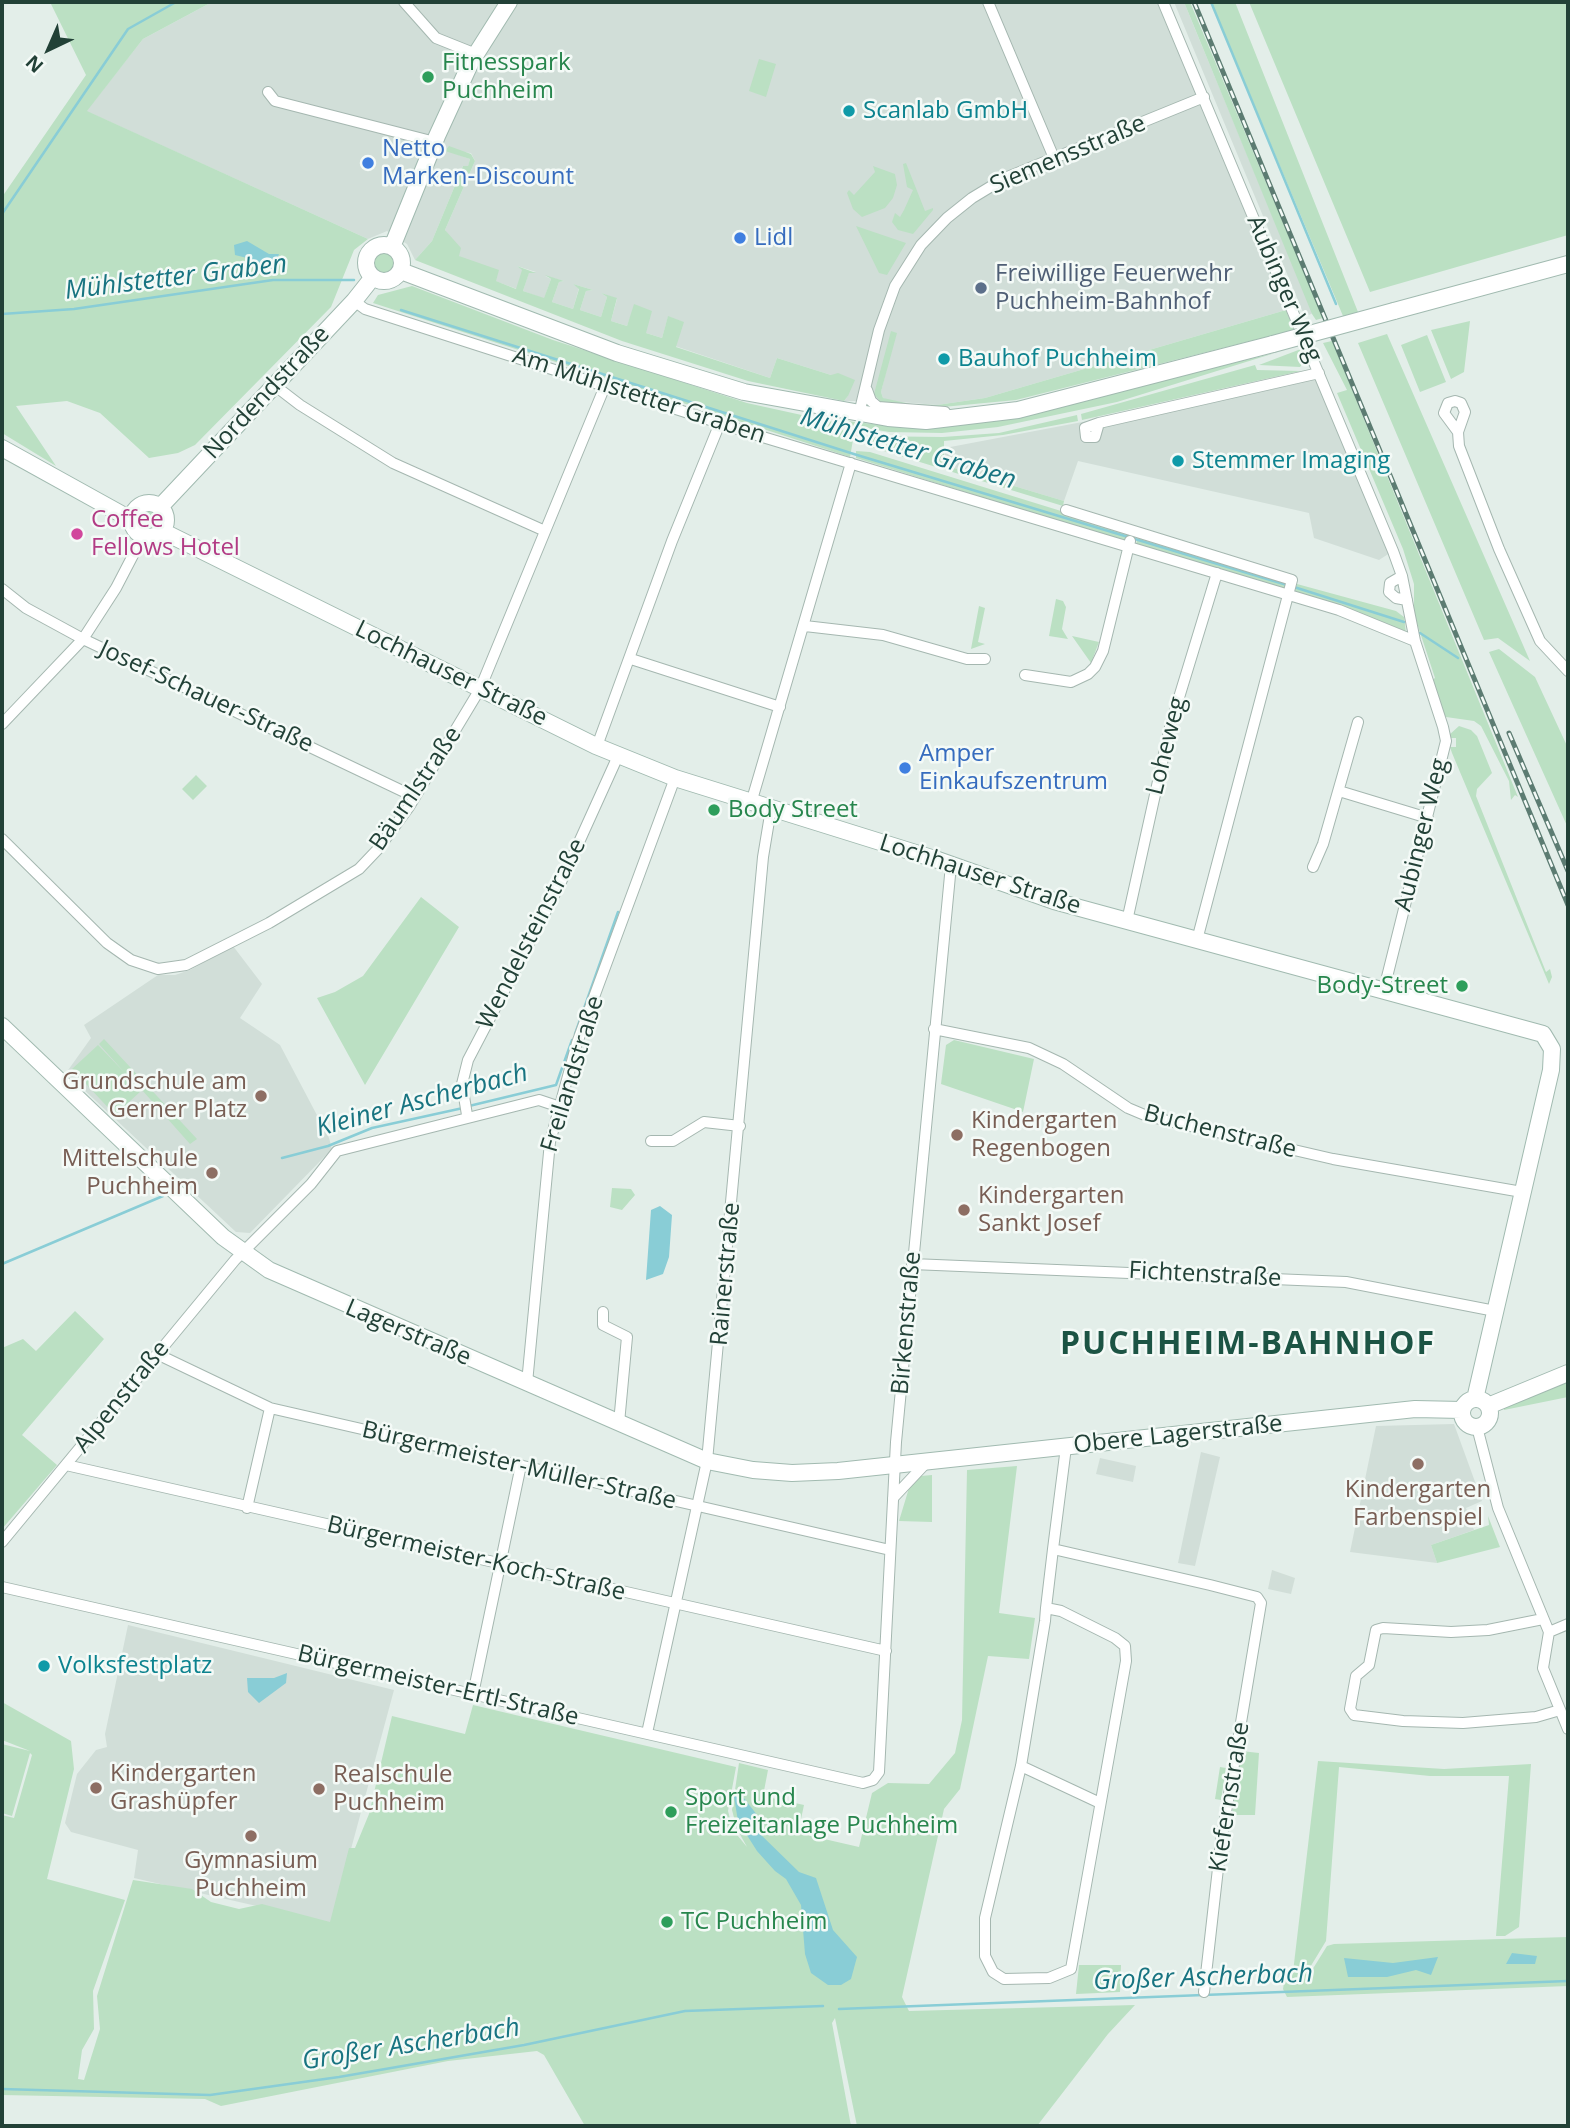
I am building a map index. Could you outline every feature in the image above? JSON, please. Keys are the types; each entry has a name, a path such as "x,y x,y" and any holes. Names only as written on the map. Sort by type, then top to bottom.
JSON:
{"street":[{"path":"404,2 436,38 476,54"},
{"path":"392,247 435,142 476,54 509,2"},
{"path":"988,2 1054,158"},
{"name":"Aubinger Weg","path":"1163,2 1402,576 1392,580 1389,589 1393,597 1407,600 1412,632 1446,741 1384,989"},
{"path":"268,92 275,101 435,142"},
{"name":"Siemensstraße","path":"859,414 879,330 894,286 921,246 972,198 1005,178 1204,97"},
{"path":"379,246 392,247 401,257 401,271 386,282 373,277 366,266 369,254 379,246"},
{"path":"401,271 630,357 744,392 859,414 926,421 1018,410 1568,264"},
{"name":"Nordendstraße","path":"160,507 354,302 373,277"},
{"name":"Am Mühlstetter Graben","path":"354,302 365,309 851,463 1293,580 1290,589"},
{"path":"1099,423 1319,373"},
{"path":"867,383 867,394 878,407 938,412 1018,410"},
{"path":"274,385 393,463 545,531"},
{"name":"Bäumlstraße","path":"2,839 107,943 143,966 171,969 269,923 359,869 378,849 415,797 480,690 605,386"},
{"path":"597,746 720,423"},
{"path":"1458,432 1459,446 1534,630 1548,652 1568,671"},
{"path":"2,448 132,520 135,529 143,536 153,536 162,531 166,518 160,507 142,505 132,520"},
{"path":"751,803 851,463"},
{"name":"Am Mühlstetter Graben","path":"1066,510 1217,573 1290,589 1389,628 1412,632"},
{"name":"Lochhauser Straße","path":"162,531 480,690 618,756 675,778 951,864 1019,891 1530,1028 1543,1034 1552,1049 1550,1070 1522,1192"},
{"path":"2,724 83,639 116,588 143,536"},
{"path":"1025,675 1070,682 1088,674 1095,667 1102,651 1131,538"},
{"name":"Loheweg","path":"1127,921 1170,727 1217,573"},
{"name":"Josef-Schauer-Straße","path":"2,589 26,608 83,639 415,797"},
{"path":"1197,940 1290,589"},
{"path":"805,626 883,635 967,659 985,660"},
{"path":"631,659 780,707"},
{"path":"1312,867 1323,844 1358,722"},
{"name":"Wendelsteinstraße","path":"465,1108 462,1084 468,1060 561,882 618,756"},
{"name":"Freilandstraße","path":"527,1384 546,1166 560,1107 577,1043 675,778"},
{"path":"1339,791 1427,818"},
{"name":"Rainerstraße","path":"647,1733 707,1461 764,857 771,809"},
{"name":"Birkenstraße","path":"873,1780 879,1772 895,1465 951,864"},
{"name":"Lagerstraße","path":"2,1026 128,1149 242,1253 288,1280 707,1461 792,1474 895,1465"},
{"name":"Buchenstraße","path":"934,1029 1029,1048 1063,1063 1128,1108 1147,1116 1333,1159 1522,1192"},
{"name":"Alpenstraße","path":"2,1542 242,1253 311,1184 337,1151 465,1108 539,1100 560,1107"},
{"path":"651,1141 673,1141 704,1122 740,1126"},
{"path":"1477,1427 1488,1419 1481,1402 1495,1311 1522,1192"},
{"name":"Fichtenstraße","path":"912,1264 1346,1282 1495,1311"},
{"path":"603,1312 603,1325 627,1337 620,1423"},
{"name":"Bürgermeister-Müller-Straße","path":"157,1354 270,1408 890,1550"},
{"path":"1477,1427 1465,1422 1462,1410 1467,1402 1481,1402 1568,1373"},
{"path":"247,1508 270,1408"},
{"name":"Obere Lagerstraße","path":"895,1465 1415,1409 1462,1410"},
{"path":"1477,1427 1498,1508 1549,1632 1543,1668 1568,1729"},
{"path":"1046,1608 1072,1616 1115,1638 1125,1646 1126,1661 1071,1969 1048,1978 1004,1979 993,1972 985,1956 987,1908 1021,1766 1046,1608 1066,1447"},
{"path":"893,1498 927,1462"},
{"name":"Bürgermeister-Koch-Straße","path":"66,1465 886,1651"},
{"path":"472,1694 521,1465"},
{"name":"Kiefernstraße","path":"1053,1549 1257,1597 1261,1603 1221,1842 1204,1992"},
{"name":"Bürgermeister-Ertl-Straße","path":"2,1587 863,1783 873,1780"},
{"path":"1543,1619 1488,1630 1377,1630 1369,1665 1356,1676 1350,1709 1354,1714 1372,1717 1463,1723 1535,1717 1560,1710"},
{"path":"1549,1632 1568,1624"},
{"path":"1021,1766 1100,1803"}],"shaded area":[{"path":"212,2 1157,2 1286,310 985,398 937,405 889,401 883,398 881,392 887,368 877,401 844,401 848,396 831,375 777,358 770,378 675,346 683,322 668,317 662,338 646,333 635,305 627,326 611,321 617,299 601,293 607,297 601,317 580,310 586,291 593,290 573,284 579,288 573,309 552,302 559,282 564,281 545,276 551,279 544,299 523,291 529,272 536,272 517,266 523,270 517,289 495,281 459,256 445,230 475,161 471,153 445,150 470,159 468,167 463,166 432,241 415,260 407,244 387,231 368,239 86,111 143,39"},
{"path":"1174,2 1184,2 1313,313 1305,317"},
{"path":"1320,377 1393,551 1379,560 1314,538 1309,513 1078,461 1064,501 944,465 945,448"},
{"path":"233,946 262,984 240,1018 280,1045 329,1138 332,1149 250,1233 236,1232 66,1073 91,1038 84,1025 158,975 175,975 190,970"},
{"name":"Kindergarten Farbenspiel","path":"1454,1424 1482,1501 1466,1508 1474,1530 1431,1545 1437,1563 1350,1552 1376,1426"},
{"path":"1201,1452 1220,1457 1195,1566 1178,1563"},
{"path":"1100,1458 1136,1466 1133,1482 1096,1474"},
{"path":"1272,1570 1295,1578 1291,1594 1268,1589"},
{"path":"128,1625 394,1690 331,1923 134,1878 138,1850 71,1832 65,1823 77,1774 96,1750 107,1747 105,1734"}],"green space":[{"path":"50,2 212,2 143,39 87,111 368,239 354,250 331,307 195,445 178,453 149,458 100,413 67,401 16,406 56,466 2,433 2,197 86,75"},
{"path":"1184,2 1190,2 1323,318 1316,320 1312,314"},
{"path":"1211,2 1235,2 1358,312 1343,316"},
{"path":"1249,2 1568,2 1568,235 1370,292"},
{"path":"759,59 776,64 766,97 749,91"},
{"path":"449,146 471,154 475,161 445,230 461,248 459,256 499,270 496,281 516,289 522,270 517,266 536,273 529,273 523,291 544,298 551,279 545,275 564,281 559,282 552,302 573,309 579,289 573,284 593,290 586,291 580,310 601,317 607,297 601,293 617,298 611,321 627,326 634,304 652,311 646,333 662,338 668,316 684,322 676,347 770,378 777,358 831,375 838,373 855,380 848,396 844,401 748,381 622,341 415,260 432,241 463,166 468,166 470,159 445,151"},
{"path":"906,163 925,211 933,208 913,234 898,230 892,222 895,213 900,217 913,190 907,187 903,164"},
{"path":"873,166 895,174 897,185 893,198 885,208 862,217 853,209 847,193 849,190 854,195 875,172"},
{"path":"856,226 906,243 887,275 879,273"},
{"path":"384,249 394,253 398,263 394,273 384,277 374,273 370,263 374,253"},
{"path":"412,286 553,340 747,403 838,423 844,432 854,434 850,457 373,303 378,295"},
{"path":"1286,310 1294,330 1016,400 922,409 883,405 874,394 891,331 897,333 881,392 883,398 911,404 937,405 985,398"},
{"path":"1470,321 1464,372 1451,379 1431,330"},
{"path":"1387,334 1530,661 1498,638 1484,640 1358,343"},
{"path":"1427,335 1446,382 1420,392 1401,345"},
{"path":"1332,341 1518,797 1515,795 1511,800 1509,781 1481,726 1474,721 1446,717 1441,713 1432,680 1435,678 1414,614 1414,584 1403,549 1337,393 1347,390 1323,343"},
{"path":"1301,349 1303,363 1300,367 1259,365"},
{"path":"1275,353 1117,402 998,427 942,433 889,432 848,425 847,421 890,426 941,426 1162,380"},
{"path":"1255,365 1257,370 1301,371 1082,420 1081,414"},
{"path":"1077,415 1078,421 1003,435 944,441 944,465 1064,501 1063,506 871,447 861,436 943,437 999,433"},
{"path":"856,451 870,452 1129,532 1126,542 856,458"},
{"path":"149,511 156,514 159,521 156,528 149,531 142,528 139,521 142,514"},
{"path":"1138,535 1287,581 1284,590 1136,545"},
{"path":"1297,584 1396,611 1404,617 1406,633 1294,594"},
{"path":"1056,599 1063,601 1066,607 1062,629 1068,639 1049,636"},
{"path":"979,606 985,608 978,642 985,644 971,649"},
{"path":"1072,636 1099,642 1091,663"},
{"path":"1499,649 1535,677 1568,748 1568,828 1489,652"},
{"path":"1459,726 1471,730 1477,736 1492,773 1477,789 1476,796 1546,972 1550,969 1552,977 1549,984 1452,753 1450,747 1456,747 1456,738 1450,738 1449,735"},
{"path":"196,775 207,786 193,800 182,789"},
{"path":"421,897 459,927 365,1085 317,998 335,992 363,976"},
{"path":"104,1039 197,1139 190,1144 142,1090 115,1115 72,1069 98,1045 125,1073 99,1044"},
{"path":"954,1040 1034,1059 1023,1112 941,1084 946,1045"},
{"path":"612,1188 631,1189 635,1195 622,1210 610,1207"},
{"path":"75,1311 104,1339 22,1435 57,1465 2,1529 2,1348 23,1339 36,1351"},
{"path":"1568,1380 1568,1397 1504,1410 1504,1407"},
{"path":"1017,1466 999,1613 1035,1618 1029,1659 988,1656 960,1789 944,1809 902,1997 909,2011 1135,2005 1108,2034 1037,2126 857,2126 835,2018 832,2023 851,2126 585,2126 544,2055 537,2051 448,2061 221,2106 205,2099 2,2095 2,1815 14,1818 32,1755 30,1753 12,1816 2,1813 2,1744 30,1751 2,1740 2,1702 71,1741 74,1769 47,1879 125,1900 93,1991 94,2029 82,2050 78,2079 84,2080 100,2029 97,1996 133,1880 192,1889 211,1902 239,1909 262,1904 330,1922 349,1848 355,1848 369,1814 392,1716 465,1734 473,1705 736,1767 728,1811 733,1830 747,1847 737,1829 732,1810 739,1763 768,1770 763,1796 804,1805 798,1833 859,1847 872,1793 888,1783 929,1784 955,1753 962,1720 967,1470"},
{"path":"932,1475 932,1522 899,1521 909,1488 921,1476"},
{"path":"1488,1516 1500,1547 1437,1563 1431,1545 1489,1525"},
{"path":"1241,1751 1259,1753 1255,1815 1232,1815"},
{"path":"1318,1761 1444,1769 1531,1764 1519,1927 1505,1936 1496,1936 1509,1776 1430,1776 1339,1767 1326,1941 1306,1974 1309,1975 1327,1946 1334,1944 1568,1937 1568,1986 1287,1997 1283,1989 1285,1977 1293,1972"},
{"path":"1220,1767 1226,1768 1221,1800 1215,1799"},
{"path":"1079,1965 1121,1965 1120,1992 1076,1994"}],"water":[{"path":"247,241 269,254 279,254 272,272 251,259 235,255 234,245"},
{"path":"660,1206 672,1215 669,1257 663,1274 646,1280 651,1210"},
{"path":"287,1673 286,1683 259,1703 248,1692 247,1678 274,1678"},
{"path":"740,1793 761,1820 757,1831 799,1872 816,1878 833,1930 857,1957 851,1979 841,1985 828,1985 811,1973 805,1954 801,1905 786,1879 757,1851 738,1821 734,1797"},
{"path":"1512,1953 1537,1956 1535,1964 1506,1964"},
{"path":"1438,1957 1431,1975 1416,1970 1387,1977 1348,1977 1344,1958 1393,1963"}],"waterway":[{"path":"2,214 128,29 176,2"},
{"path":"1211,2 1336,304"},
{"name":"Mühlstetter Graben","path":"2,314 74,309 273,280 354,280"},
{"name":"Mühlstetter Graben","path":"401,310 857,455 1287,585"},
{"name":"Mühlstetter Graben","path":"1294,587 1404,622"},
{"name":"Mühlstetter Graben","path":"1420,633 1458,658"},
{"name":"Kleiner Ascherbach","path":"575,1034 618,912"},
{"name":"Kleiner Ascherbach","path":"469,1106 556,1085 572,1040"},
{"name":"Kleiner Ascherbach","path":"282,1158 328,1146 372,1128 463,1108"},
{"name":"Kleiner Ascherbach","path":"2,1264 163,1196"},
{"name":"Großer Ascherbach","path":"839,2009 1568,1981"},
{"name":"Großer Ascherbach","path":"2,2089 210,2095 339,2077 524,2045 685,2011 823,2006"}],"railway":[{"path":"1194,2 1568,905"},
{"path":"1509,733 1568,871"}],"place":[{"name":"Fitnesspark Puchheim","path":"428,77"},
{"name":"Scanlab GmbH","path":"849,111"},
{"name":"Netto Marken-Discount","path":"368,163"},
{"name":"Lidl","path":"740,238"},
{"name":"Freiwillige Feuerwehr Puchheim-Bahnhof","path":"981,288"},
{"name":"Bauhof Puchheim","path":"944,359"},
{"name":"Stemmer Imaging","path":"1178,461"},
{"name":"Coffee Fellows Hotel","path":"77,534"},
{"name":"Amper Einkaufszentrum","path":"905,768"},
{"name":"Body Street","path":"714,810"},
{"name":"Body-Street","path":"1462,986"},
{"name":"Grundschule am Gerner Platz","path":"261,1096"},
{"name":"Kindergarten Regenbogen","path":"957,1135"},
{"name":"Mittelschule Puchheim","path":"212,1173"},
{"name":"Kindergarten Sankt Josef","path":"964,1210"},
{"name":"Kindergarten Farbenspiel","path":"1418,1464"},
{"name":"Volksfestplatz","path":"44,1666"},
{"name":"Kindergarten Grashüpfer","path":"96,1788"},
{"name":"Realschule Puchheim","path":"319,1789"},
{"name":"Sport und Freizeitanlage Puchheim","path":"671,1812"},
{"name":"Gymnasium Puchheim","path":"251,1836"},
{"name":"TC Puchheim","path":"667,1922"}],"district":[{"name":"PUCHHEIM-BAHNHOF","path":"1248,1345"}]}
